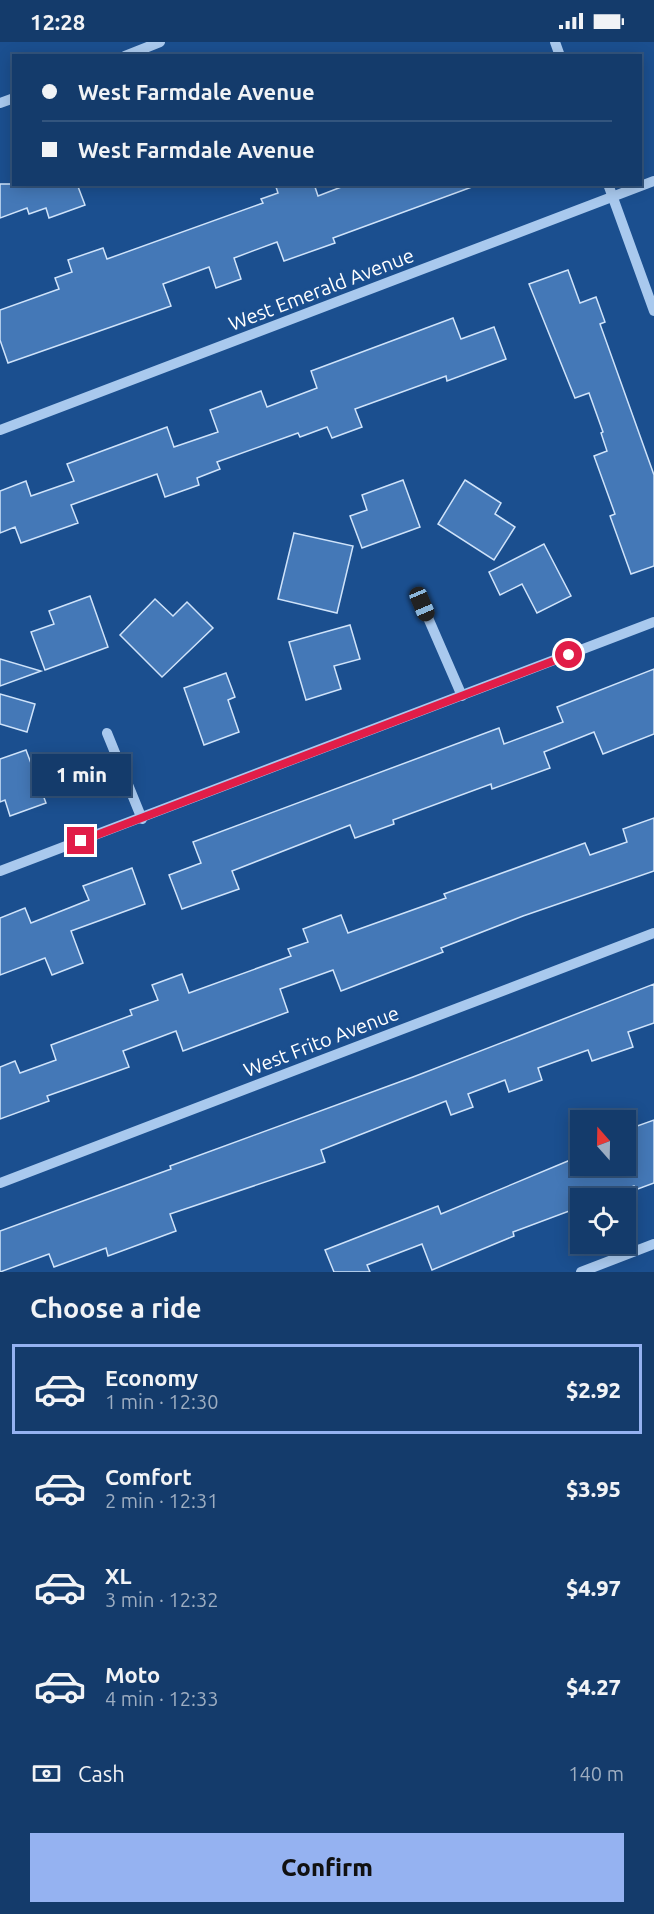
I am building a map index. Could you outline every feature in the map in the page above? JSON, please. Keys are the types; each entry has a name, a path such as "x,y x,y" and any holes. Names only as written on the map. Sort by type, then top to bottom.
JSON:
{"street":[{"path":"129,54 160,42"},
{"path":"609,186 654,312"},
{"name":"West Emerald Avenue","path":"0,430 641,186"},
{"path":"422,604 462,696"},
{"path":"0,871 142,819 654,622"},
{"path":"107,733 142,819"},
{"name":"West Frito Avenue","path":"0,1183 654,933"},
{"path":"580,1272 654,1244"}],"building":[{"path":"0,184 78,186 85,205 49,218 46,208 29,214 27,208 0,218"},
{"path":"276,186 315,186 318,196 344,186 472,186 333,238 335,243 284,261 277,242 234,258 241,279 216,288 209,267 163,284 171,306 8,363 0,340 0,310 59,289 55,278 72,272 68,260 103,248 107,259 263,203 261,199 278,193"},
{"path":"568,270 580,303 596,297 605,322 600,324 654,475 654,566 631,574 610,516 615,514 594,456 607,451 601,433 603,432 589,393 575,398 529,284"},
{"path":"453,318 461,339 494,327 506,359 447,381 446,376 355,409 362,427 332,438 327,427 300,437 298,433 217,462 220,469 197,478 199,485 165,497 157,474 71,505 78,523 21,543 15,527 0,533 0,491 26,481 31,496 74,481 67,464 167,427 174,447 218,432 210,410 261,391 267,407 317,388 311,371"},
{"path":"403,480 420,527 362,548 350,516 367,510 362,495"},
{"path":"465,480 501,503 495,514 515,527 494,560 438,524"},
{"path":"294,533 353,546 337,613 278,599"},
{"path":"544,544 571,596 537,613 522,584 500,595 489,572"},
{"path":"90,596 108,647 45,670 31,632 54,624 49,611"},
{"path":"155,599 173,616 187,602 213,628 162,677 120,635"},
{"path":"350,625 360,659 334,666 341,689 306,700 289,642"},
{"path":"0,659 41,671 0,686"},
{"path":"654,669 654,734 603,754 594,732 544,752 550,768 492,789 491,784 393,820 394,824 355,838 350,825 232,871 239,889 182,909 169,875 201,863 193,842 499,728 504,744 563,722 557,707"},
{"path":"226,673 235,697 228,700 239,732 204,745 184,688"},
{"path":"0,694 35,704 27,732 0,724"},
{"path":"26,750 46,803 10,816 5,800 0,802 0,759"},
{"path":"654,818 654,871 523,916 441,948 443,952 341,991 333,970 280,989 288,1012 183,1051 176,1031 123,1051 129,1067 47,1096 49,1101 0,1119 0,1067 15,1061 20,1073 56,1060 51,1045 132,1015 130,1010 158,1000 152,985 182,974 189,993 291,956 288,949 308,942 303,929 341,915 348,933 446,898 444,894 585,843 590,855 627,842 623,829"},
{"path":"132,868 145,904 71,931 83,963 52,975 45,958 0,975 0,918 25,908 31,923 89,900 83,886"},
{"path":"654,984 654,1023 628,1032 633,1047 592,1061 588,1050 538,1068 542,1080 509,1092 505,1080 468,1094 473,1107 451,1115 446,1101 321,1150 325,1162 170,1214 176,1231 108,1256 106,1248 54,1267 49,1254 0,1272 0,1231 171,1169 170,1166 413,1077"},
{"path":"654,1120 654,1183 636,1190 634,1186 629,1188 570,1188 570,1211 513,1232 514,1236 432,1270 422,1244 367,1265 370,1272 334,1272 325,1250 438,1206 441,1214 570,1160 570,1176 636,1176 636,1126"}],"route":[{"path":"81,841 569,655"}]}
